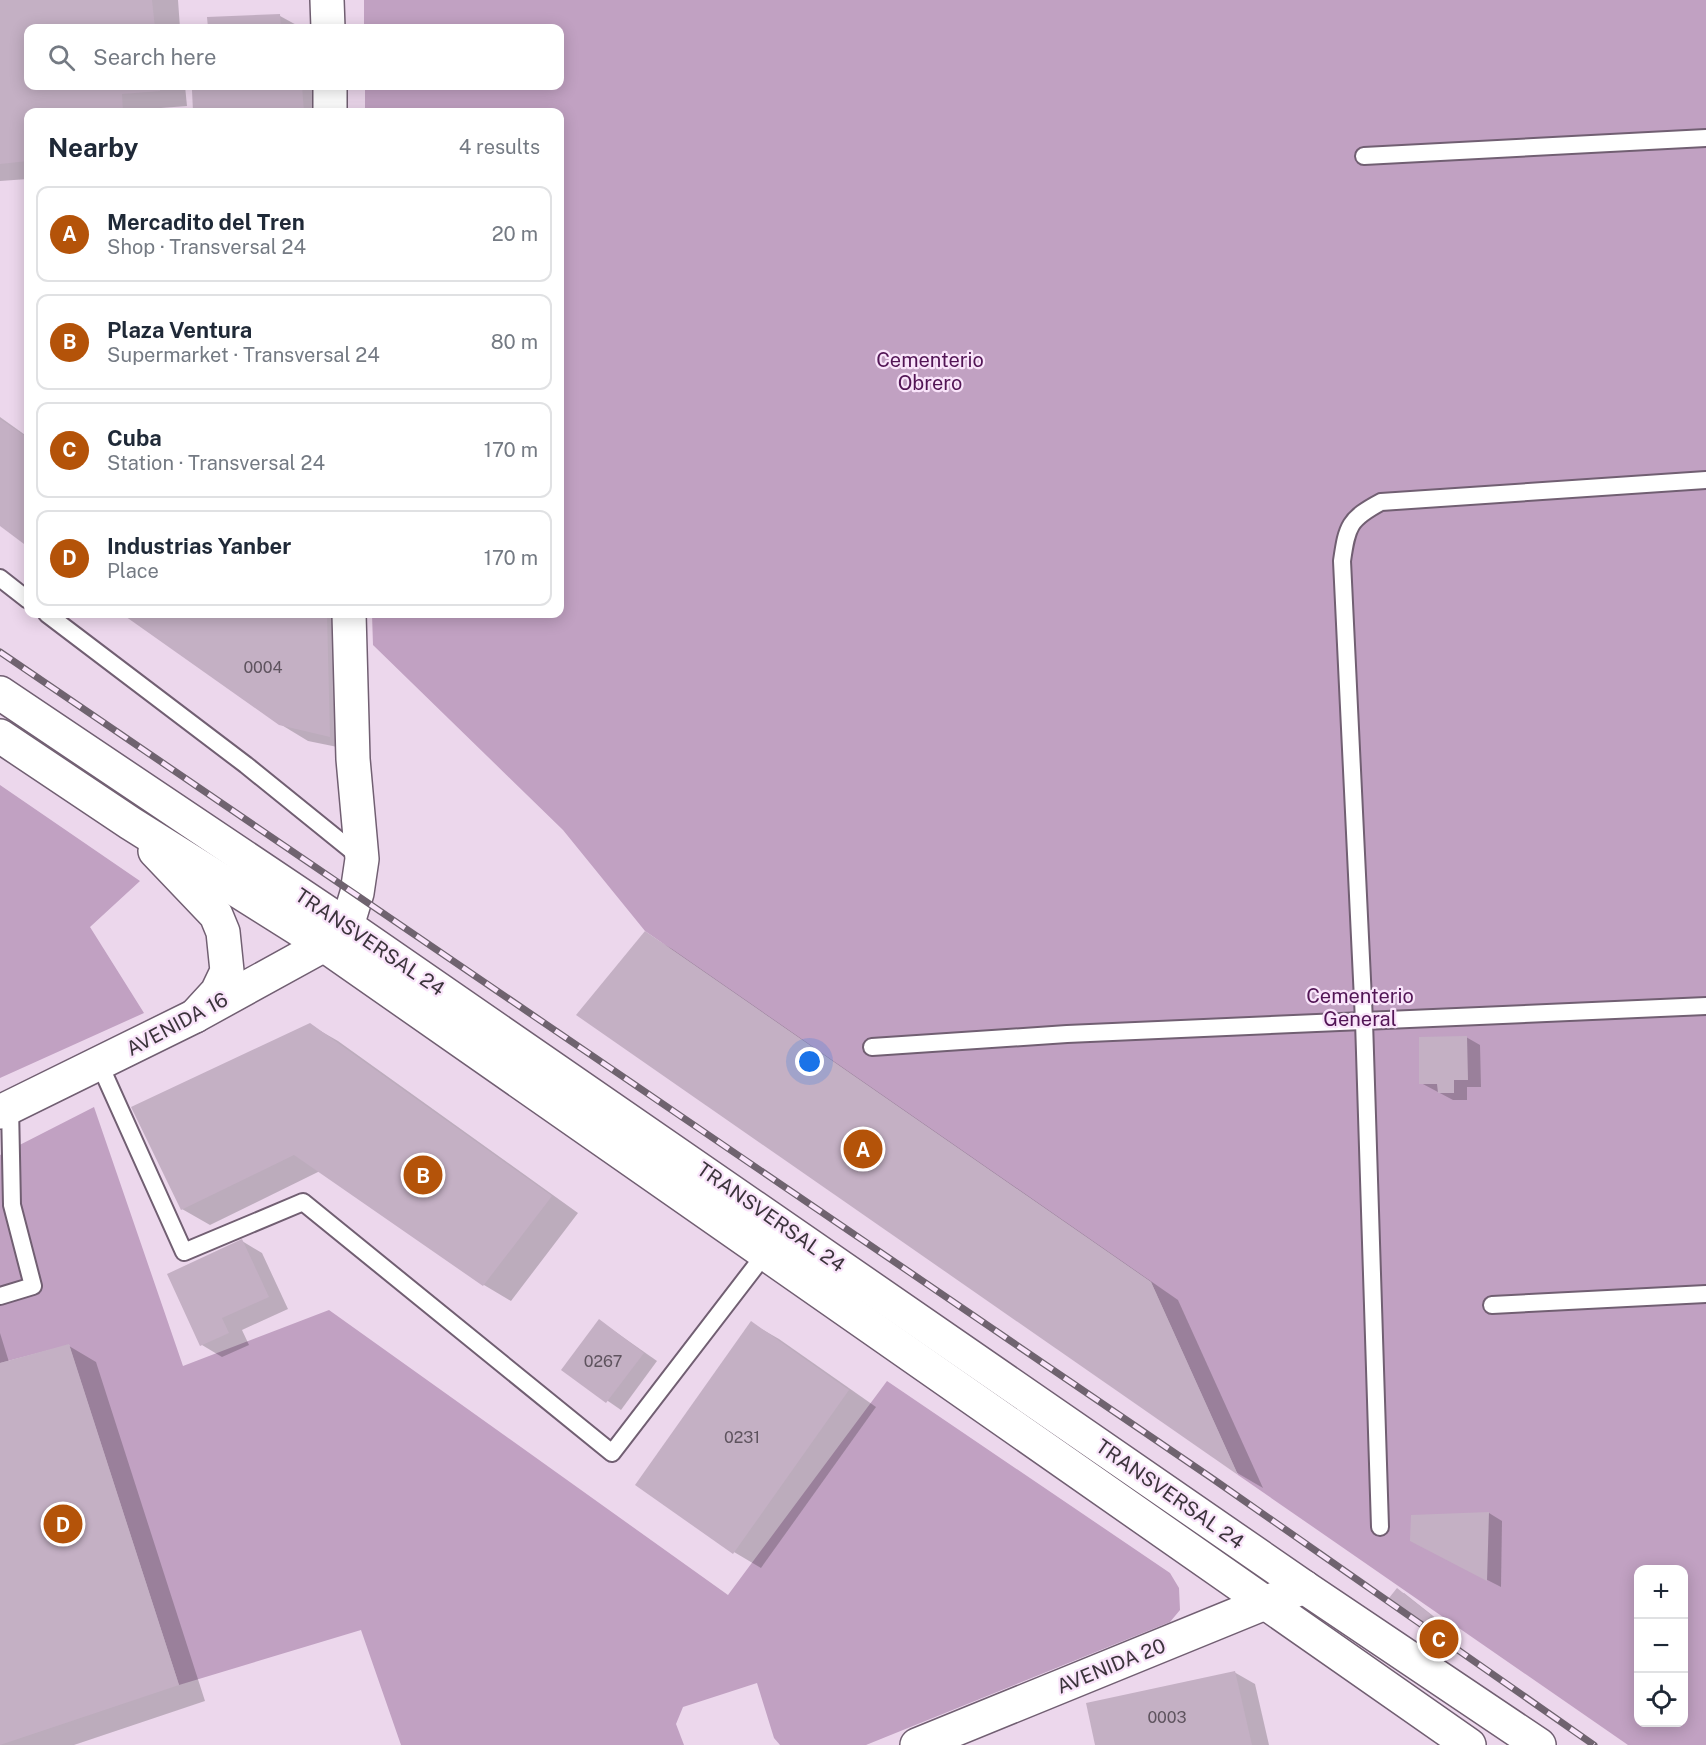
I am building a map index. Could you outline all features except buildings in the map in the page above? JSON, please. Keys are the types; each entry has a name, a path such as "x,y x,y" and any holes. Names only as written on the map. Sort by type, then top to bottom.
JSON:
{"main road":[{"path":"327,0 328,24"},
{"path":"330,90 330,108"},
{"path":"335,935 357,893 362,860 353,759 349,618"},
{"name":"TRANSVERSAL 24","path":"0,693 335,935 766,1254 1468,1745"},
{"name":"TRANSVERSAL 24","path":"0,736 130,823 335,935 785,1226 1304,1587 1539,1745"},
{"path":"130,823 191,892 216,915 223,932 227,971 217,992 195,1016"},
{"name":"AVENIDA 16","path":"5,1110 195,1016 335,935"},
{"name":"AVENIDA 20","path":"918,1745 1304,1587"}],"lane":[{"path":"1364,156 1706,138"},
{"path":"1380,1527 1364,1022 1342,561 1346,530 1360,514 1381,502 1706,480"},
{"path":"0,578 24,597"},
{"path":"52,618 246,765 362,860"},
{"path":"872,1047 1067,1034 1706,1006"},
{"path":"100,1065 183,1252 303,1202 612,1453 766,1254 785,1226"},
{"path":"0,1296 33,1286 12,1205 5,1110"},
{"path":"1492,1305 1706,1294"}],"green space":[{"name":"Cementerio General","path":"364,0 1706,0 1706,1745 1628,1745 1238,1475 1151,1282 645,931 563,830 373,645 372,618 564,618 564,108 365,108 365,90 564,90 564,24 364,24"},
{"path":"0,785 140,881 90,927 144,1013 0,1078"},
{"path":"94,1107 183,1366 329,1310 728,1595 887,1381 1170,1573 1179,1588 1180,1610 1170,1622 866,1745 780,1745 774,1738 757,1683 683,1707 676,1724 684,1745 401,1745 361,1630 179,1685 69,1345 0,1363 0,1155"}],"railway":[{"path":"0,652 1213,1479 1594,1745"}],"place":[{"name":"Mercadito del Tren","path":"863,1149"},
{"name":"Plaza Ventura","path":"423,1175"},
{"name":"Industrias Yanber","path":"63,1524"},
{"name":"Cuba","path":"1439,1639"}],"park label":[{"name":"Cementerio Obrero","path":"930,372"}]}
